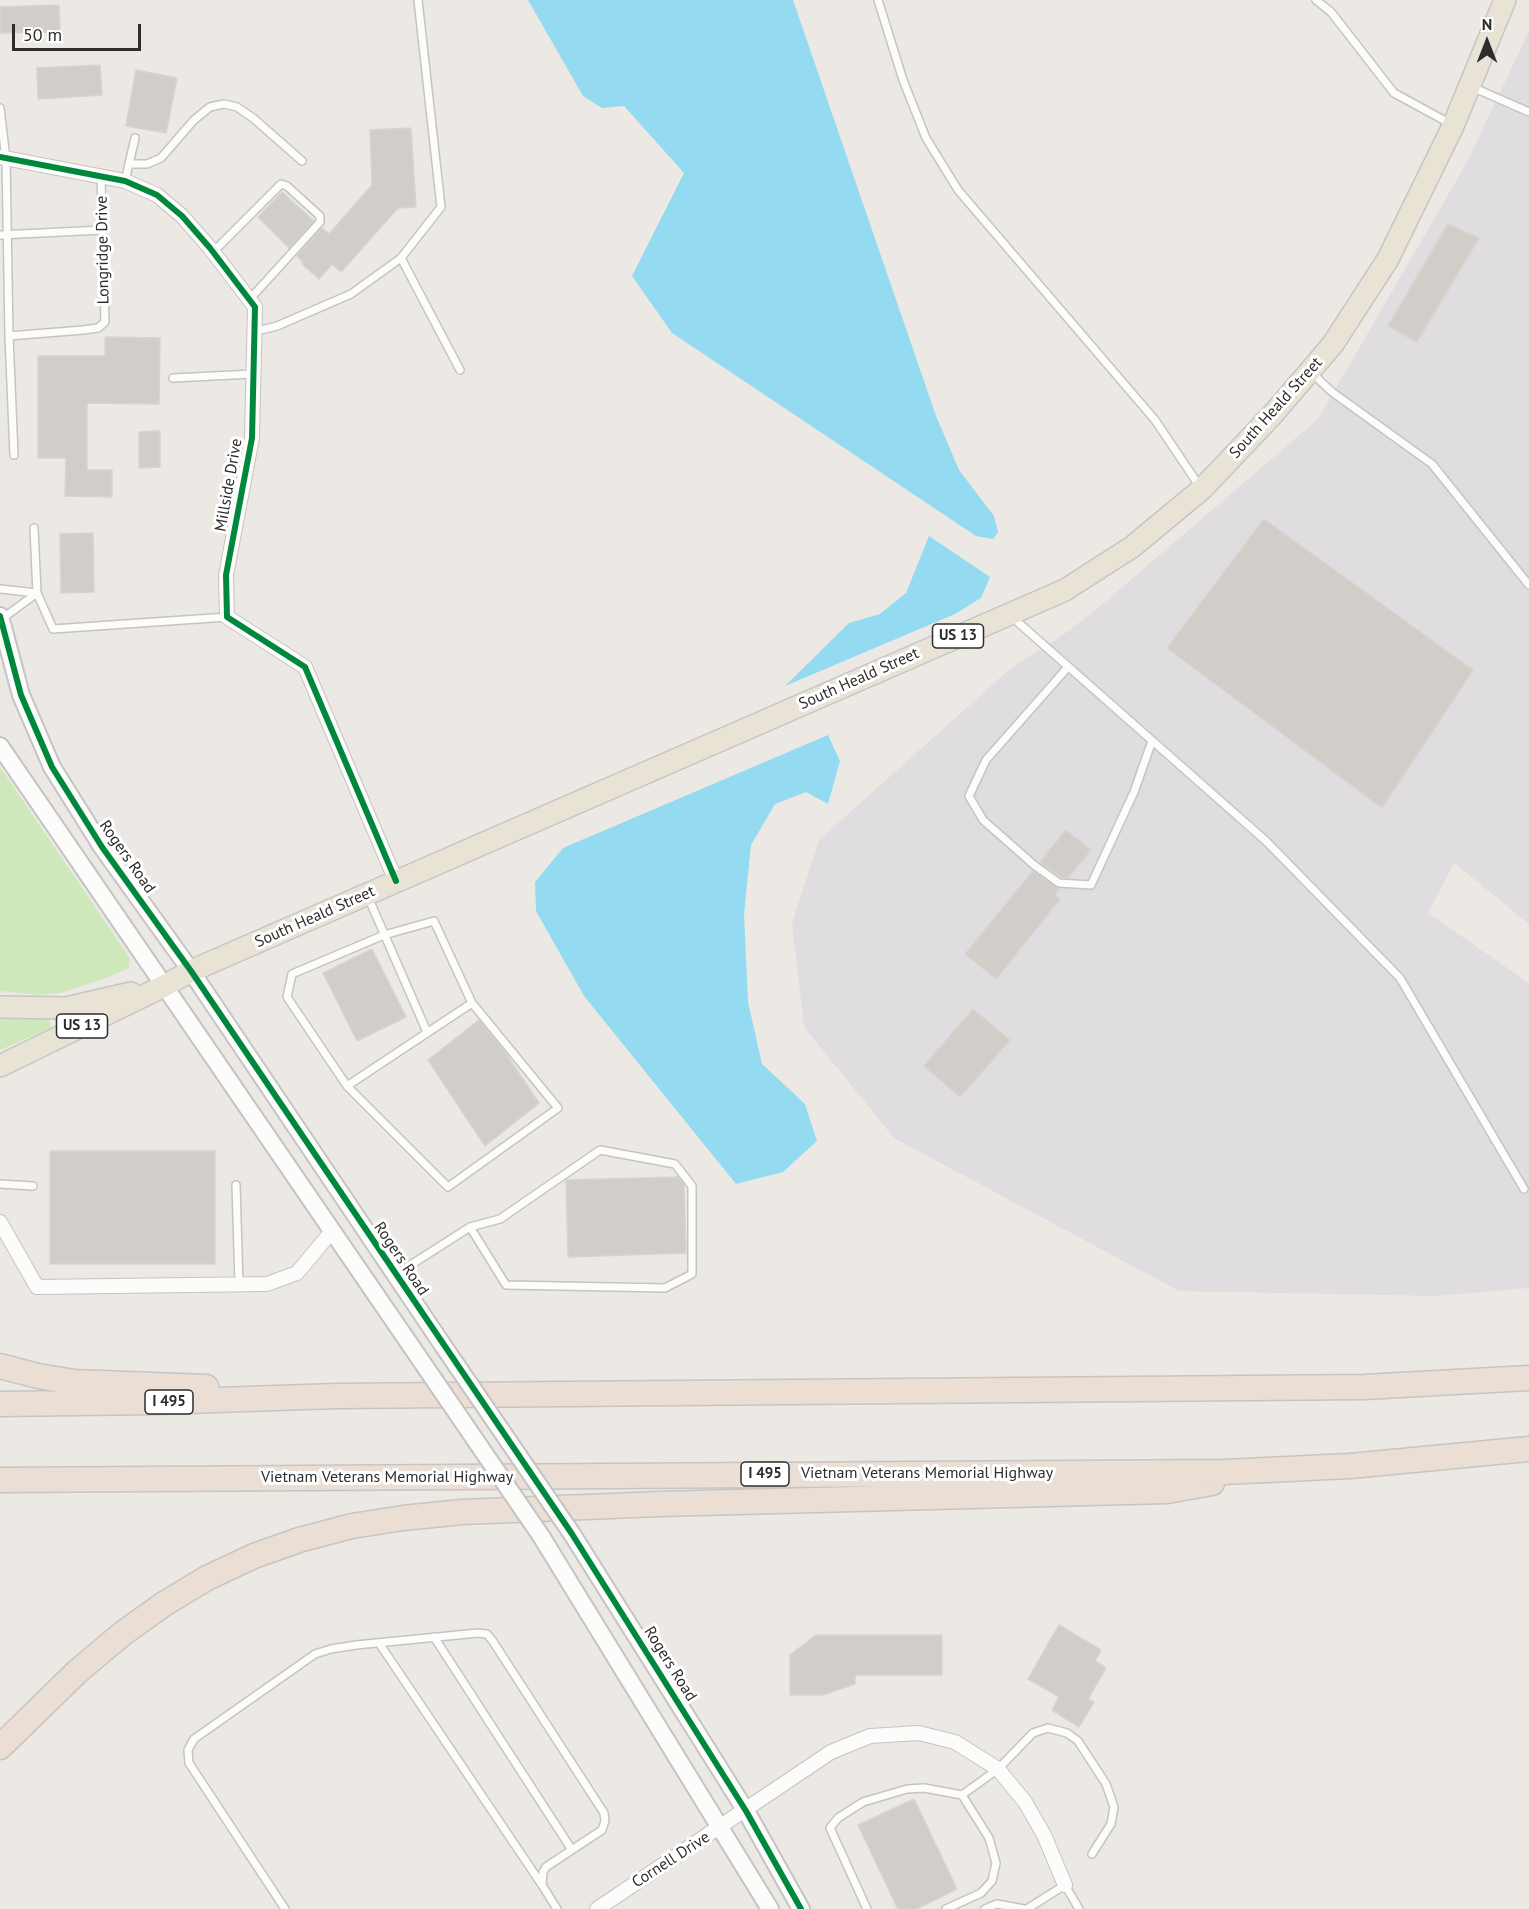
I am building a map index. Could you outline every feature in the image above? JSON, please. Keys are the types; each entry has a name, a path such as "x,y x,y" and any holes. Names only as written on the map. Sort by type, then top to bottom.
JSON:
{"highway":[{"path":"0,1366 74,1382 157,1384 337,1396"},
{"name":"I 495","path":"0,1404 337,1396 1364,1387 1529,1378"},
{"name":"Vietnam Veterans Memorial Highway","path":"0,1480 1287,1470 1412,1461 1529,1449"},
{"path":"0,1747 78,1671 122,1634 164,1604 207,1578 254,1556 299,1540 351,1526 412,1516 471,1511 1167,1491 1287,1470"}],"main road":[{"name":"South Heald Street","path":"0,1066 191,971 1065,590 1132,547 1202,489 1333,344 1388,259 1453,126 1505,0"},
{"name":"South Heald Street","path":"0,1007 66,1008 164,986"}],"street":[{"name":"Millside Drive","path":"3,158 125,181 157,195 182,216 255,307 252,438 226,575 227,617"},
{"path":"227,617 305,668 396,881"},
{"name":"Rogers Road","path":"0,618 21,695 52,767 102,847 191,971 572,1534 746,1811 801,1909"},
{"path":"0,746 542,1536 770,1909"},
{"path":"0,1222 37,1287 267,1284 297,1273 332,1231"},
{"name":"Cornell Drive","path":"597,1909 831,1752 870,1736 919,1733 956,1742 998,1769 1025,1802 1044,1835 1065,1885"}],"lane":[{"path":"253,332 277,326 351,294 401,258 441,207 418,0"},
{"path":"878,0 903,80 926,138 958,190 1155,420 1202,489"},
{"path":"1316,0 1331,12 1394,93 1453,126"},
{"path":"1470,86 1529,112"},
{"path":"129,164 147,164 161,158 194,120 210,107 224,104 237,107 253,118 302,161"},
{"path":"0,108 9,235 9,336 14,455"},
{"path":"125,181 135,138"},
{"name":"Longridge Drive","path":"9,336 98,328 105,322 101,178"},
{"path":"213,252 281,184 287,186 320,216 320,222 249,300"},
{"path":"0,235 102,230"},
{"path":"401,258 460,370"},
{"path":"1310,371 1332,392 1432,464 1529,585"},
{"path":"173,378 252,374"},
{"path":"34,528 37,593 53,629 227,617"},
{"path":"0,589 37,593"},
{"path":"0,618 37,593"},
{"path":"1008,614 1266,841 1400,978 1524,1189"},
{"path":"1068,667 986,760 969,796 984,820 992,828 1034,865 1059,883 1091,885 1134,792 1152,741"},
{"path":"367,894 427,1032"},
{"path":"434,921 472,1003 558,1108 448,1187 347,1086 287,997 292,974 384,934 434,921"},
{"path":"347,1086 472,1003"},
{"path":"395,1275 470,1227 500,1219 600,1150 675,1164 692,1186 692,1274 664,1288 506,1285 470,1227"},
{"path":"0,1184 33,1186"},
{"path":"236,1185 238,1284"},
{"path":"285,1909 189,1763 188,1750 194,1739 315,1654 331,1649 434,1637 486,1634 604,1813 605,1821 602,1830 546,1867 543,1872 542,1885"},
{"path":"434,1637 572,1850"},
{"path":"379,1643 557,1909"},
{"path":"867,1909 830,1828 838,1818 863,1802 907,1789 924,1788 962,1795 998,1769 1033,1733 1048,1728 1067,1733 1078,1741 1106,1784 1114,1807 1112,1824 1092,1854"},
{"path":"946,1909 981,1893 992,1881 996,1863 988,1838 962,1795"},
{"path":"985,1909 997,1904 1025,1909 1065,1885 1079,1909"}],"shaded area":[{"path":"1529,31 1529,924 1454,863 1428,913 1529,983 1529,1288 1435,1296 1179,1291 894,1138 804,1027 792,923 819,840 1011,668 1060,637 1092,613 1318,419 1466,164"}],"green space":[{"path":"0,767 129,957 129,968 60,993 40,995 0,991"},
{"path":"0,1017 49,1018 51,1028 0,1050"}],"water":[{"path":"528,0 793,0 936,416 959,470 994,516 998,532 993,539 976,536 672,333 632,276 684,173 624,106 602,108 583,96"},
{"path":"929,536 990,577 981,598 955,614 785,686 849,623 880,614 906,593"},
{"path":"828,735 840,761 828,804 806,792 775,804 751,845 744,914 748,1002 762,1064 805,1104 817,1141 783,1172 736,1184 584,996 536,911 535,882 563,848"}],"building":[{"path":"59,5 60,32 1,33 0,7"},
{"path":"100,65 102,95 38,99 37,68"},
{"path":"136,70 177,78 166,133 126,126"},
{"path":"411,128 416,207 398,208 341,272 332,264 319,279 302,264 304,263 297,256 322,228 329,234 372,185 370,130"},
{"path":"282,192 314,221 289,248 258,217"},
{"path":"1448,224 1479,238 1417,342 1388,326"},
{"path":"105,337 160,338 159,404 87,403 87,470 112,470 112,497 65,496 66,458 38,458 38,356 105,356"},
{"path":"160,431 160,467 139,468 139,432"},
{"path":"1264,519 1473,670 1382,808 1167,648"},
{"path":"93,533 94,592 61,593 60,534"},
{"path":"1066,830 1091,850 1068,878 1061,877 1040,862"},
{"path":"1033,871 1059,889 1055,895 1060,899 996,979 965,954"},
{"path":"372,949 406,1017 357,1041 323,973"},
{"path":"973,1009 1010,1040 960,1097 924,1066"},
{"path":"479,1020 506,1054 539,1103 485,1146 428,1060"},
{"path":"50,1151 215,1151 215,1264 50,1264"},
{"path":"678,1177 684,1185 686,1253 568,1257 566,1180"},
{"path":"1059,1625 1101,1650 1095,1661 1106,1668 1088,1699 1094,1702 1079,1727 1052,1710 1059,1697 1028,1679"},
{"path":"816,1635 942,1635 942,1675 855,1675 855,1684 823,1695 790,1695 790,1655"},
{"path":"914,1799 957,1889 916,1909 898,1909 858,1825"}],"cycle path":[{"path":"0,157 125,181 157,195 182,216 210,248 255,307 252,438 226,575 227,617 305,667 396,881"},
{"path":"0,616 21,695 52,767 102,847 191,971 572,1534 746,1811 801,1909"}]}
